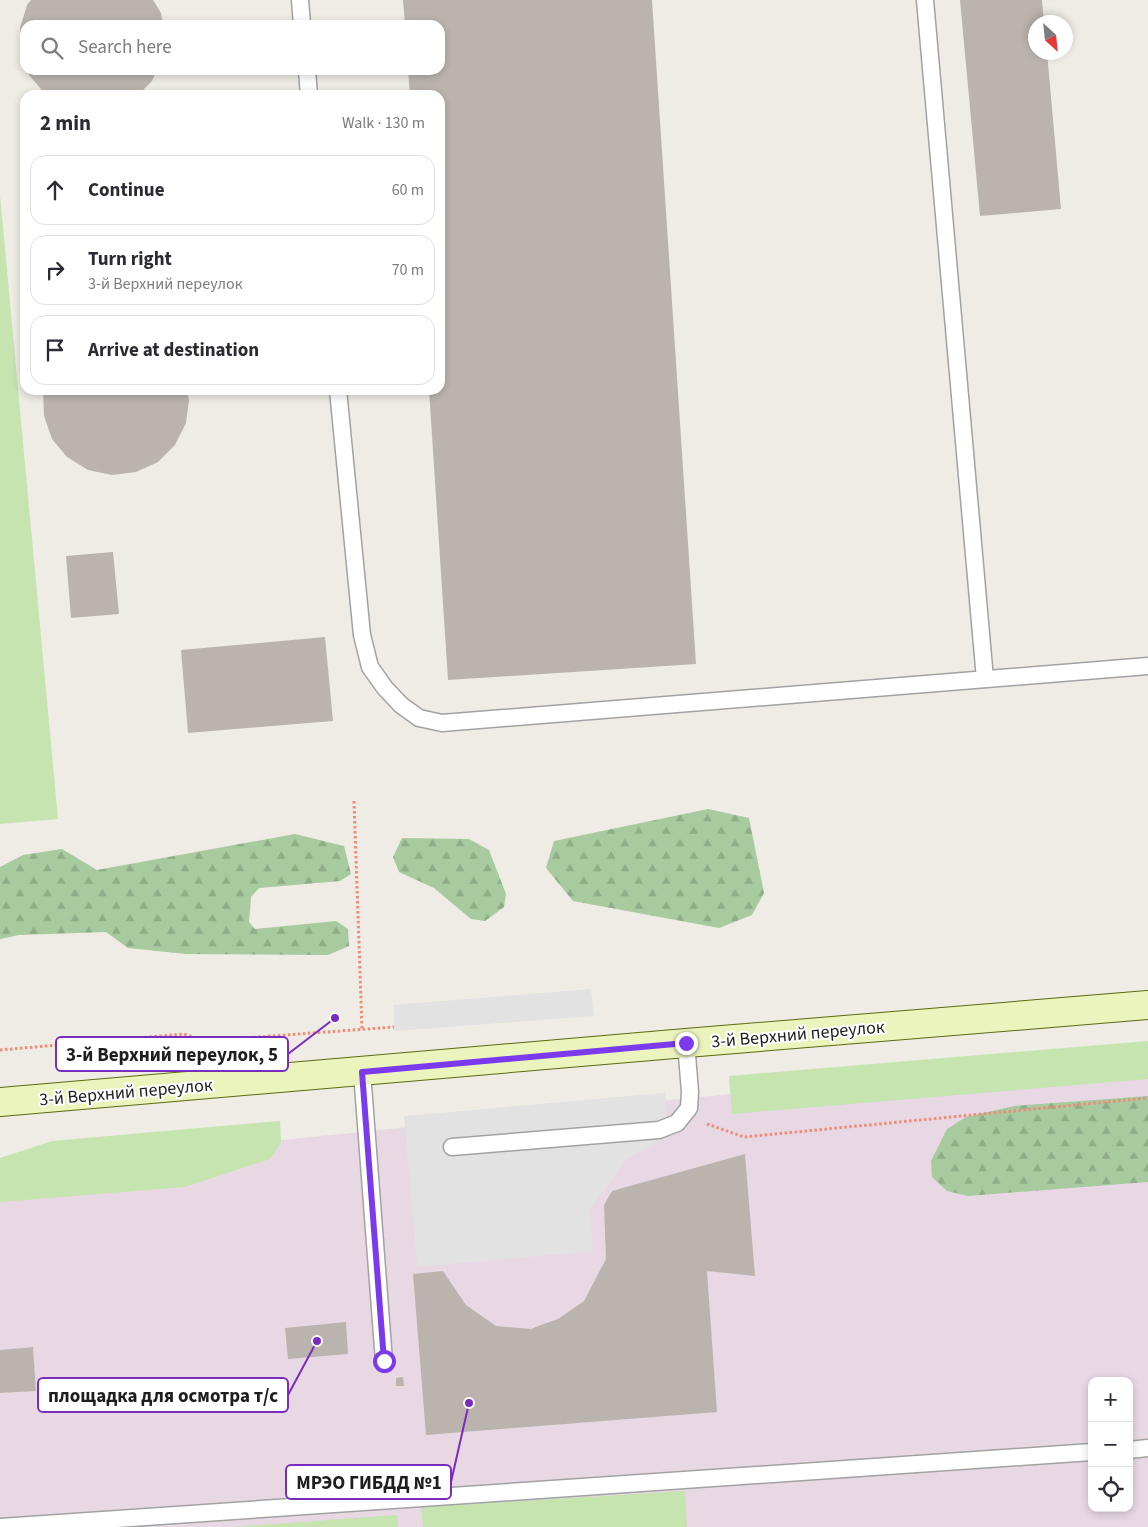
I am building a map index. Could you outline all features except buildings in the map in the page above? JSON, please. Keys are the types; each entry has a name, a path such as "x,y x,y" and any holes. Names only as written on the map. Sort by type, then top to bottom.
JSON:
{"street":[{"name":"3-й Верхний переулок","path":"0,1102 1148,1005"}],"lane":[{"path":"300,0 302,20"},
{"path":"925,0 985,679"},
{"path":"307,75 309,90"},
{"path":"338,395 362,635 370,667 385,688 401,705 418,718 442,723 1148,666"},
{"path":"452,1147 659,1130 677,1122 689,1108 690,1092 686,1043"},
{"path":"362,1072 384,1361"},
{"path":"1133,1450 1148,1448"},
{"path":"0,1527 1088,1452"}],"path":[{"path":"354,801 362,1029"},
{"path":"0,1050 184,1034 204,1041 394,1027"},
{"path":"683,1115 744,1137 1148,1098"}],"shaded area":[{"path":"591,989 594,1016 394,1031 394,1005"},
{"path":"1148,1051 1148,1527 0,1527 0,1169"},
{"path":"665,1093 669,1135 627,1159 590,1210 593,1251 417,1267 404,1116"}],"green space":[{"path":"0,195 58,819 0,824"},
{"path":"708,809 749,818 764,893 752,915 719,928 573,901 546,868 554,841"},
{"path":"295,834 344,846 351,874 340,881 259,888 251,897 249,922 255,929 336,921 348,929 349,946 328,955 186,954 128,948 106,932 19,935 0,939 0,867 23,855 62,849 97,870"},
{"path":"402,838 469,839 489,850 506,894 504,907 485,921 471,919 434,888 399,872 393,857"},
{"path":"1148,1041 1148,1079 732,1114 729,1076"},
{"path":"1148,1096 1148,1182 968,1196 947,1191 932,1177 931,1161 947,1129 966,1117 1014,1106"},
{"path":"280,1121 281,1143 270,1159 185,1187 0,1202 0,1158 52,1141"},
{"path":"685,1491 687,1527 423,1527 421,1507"},
{"path":"397,1515 398,1527 233,1527"}],"place":[{"name":"3-й Верхний переулок, 5","path":"335,1018"},
{"name":"площадка для осмотра т/с","path":"317,1341"},
{"name":"МРЭО ГИБДД №1","path":"469,1403"}],"route":[{"path":"384,1361 362,1072 686,1043"}]}
